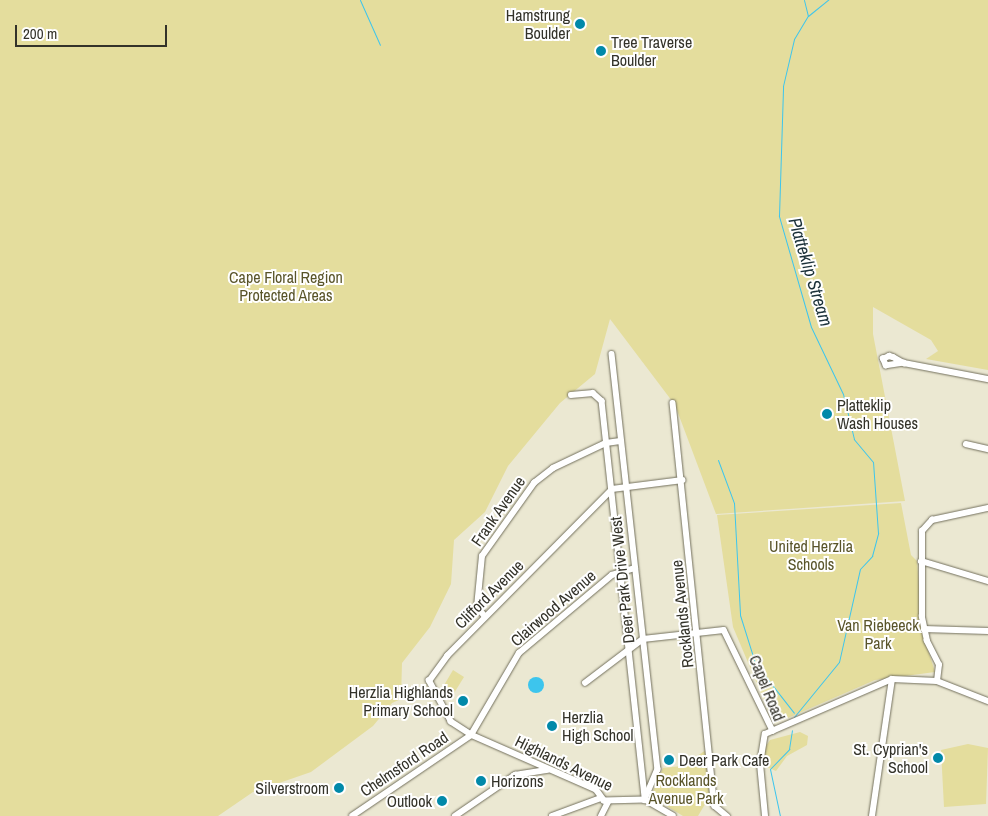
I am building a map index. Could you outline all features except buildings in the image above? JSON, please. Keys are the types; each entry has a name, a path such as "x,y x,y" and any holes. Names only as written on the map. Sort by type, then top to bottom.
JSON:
{"street":[{"name":"Deer Park Drive West","path":"612,354 657,778"},
{"path":"904,363 988,379"},
{"path":"571,395 590,392 601,398 630,646 645,800"},
{"name":"Rocklands Avenue","path":"673,403 715,806 726,816"},
{"name":"Frank Avenue","path":"485,617 477,604 485,551 541,475 606,443 620,441"},
{"path":"966,444 988,449"},
{"path":"612,489 682,480"},
{"name":"Clifford Avenue","path":"471,735 451,722 429,678 485,617 612,489"},
{"path":"937,681 939,665 924,629 921,561 922,531 930,521 988,508"},
{"path":"921,561 988,581"},
{"name":"Clairwood Avenue","path":"471,735 519,653 621,572 635,568"},
{"path":"924,629 988,631"},
{"name":"Capel Road","path":"697,632 724,630 773,730 761,743 765,816"},
{"path":"585,683 630,646 643,639 697,632"},
{"path":"872,816 892,679"},
{"path":"773,730 892,679 937,681 988,701"},
{"name":"Highlands Avenue","path":"471,735 596,790 601,798 608,802 645,800"},
{"name":"Chelmsford Road","path":"352,816 471,735"},
{"path":"455,816 515,776 552,770"},
{"path":"643,778 657,778 645,800"},
{"path":"552,816 601,798"},
{"path":"645,800 673,816"},
{"path":"602,816 608,802"}],"green space":[{"name":"Cape Floral Region Protected Areas","path":"0,0 988,0 988,370 926,359 938,351 931,340 873,307 873,334 905,501 716,514 675,405 610,319 595,374 560,403 508,466 485,512 454,540 451,584 430,627 402,663 401,699 392,703 373,726 311,772 253,792 218,816 0,816"},
{"name":"Van Riebeeck Park","path":"901,503 911,555 917,561 923,634 935,672 875,680 774,724 733,627 717,515"},
{"path":"453,670 464,677 451,698 440,692"},
{"path":"800,732 808,736 807,745 787,756 776,771 762,765 762,752 770,740"},
{"path":"968,744 988,748 986,804 944,807 941,750"},
{"name":"Rocklands Avenue Park","path":"706,750 711,794 698,816 683,816 660,802 652,794 663,768 682,766"}],"water":[{"path":"536,677 544,685 536,693 528,685"}],"waterway":[{"path":"360,0 380,45"},
{"path":"804,0 808,16"},
{"name":"Platteklip Stream","path":"794,717 839,662 860,569 872,556 878,533 873,462 854,439 843,394 811,327 779,216 783,86 794,39 808,16 828,0"},
{"path":"718,460 734,503 740,615 755,663 794,713"},
{"path":"780,816 770,769 789,749 792,730"}],"place":[{"name":"Hamstrung Boulder","path":"580,24"},
{"name":"Tree Traverse Boulder","path":"601,51"},
{"name":"Platteklip Wash Houses","path":"827,414"},
{"name":"Herzlia Highlands Primary School","path":"463,701"},
{"name":"Herzlia High School","path":"552,726"},
{"name":"St. Cyprian's School","path":"938,758"},
{"name":"Deer Park Cafe","path":"669,760"},
{"name":"Horizons","path":"481,781"},
{"name":"Silverstroom","path":"339,788"},
{"name":"Outlook","path":"442,801"}],"park label":[{"name":"United Herzlia Schools","path":"811,555"}]}
